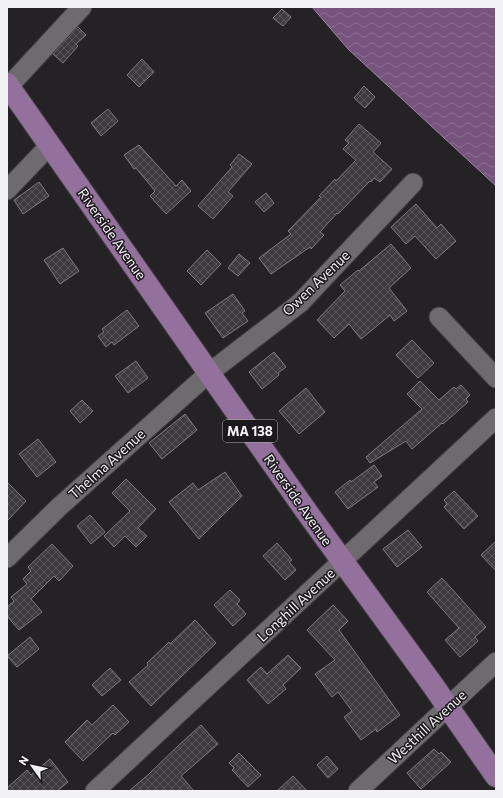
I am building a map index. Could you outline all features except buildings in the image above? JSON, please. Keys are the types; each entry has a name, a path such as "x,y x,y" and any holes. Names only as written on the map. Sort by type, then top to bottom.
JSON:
{"main road":[{"name":"Riverside Avenue","path":"8,85 208,373 432,684 496,776"}],"street":[{"path":"8,85 82,7"},
{"path":"7,190 50,144"},
{"name":"Owen Avenue","path":"208,373 300,303 414,183"},
{"path":"439,317 496,378"},
{"name":"Thelma Avenue","path":"7,558 59,507 208,373"},
{"name":"Longhill Avenue","path":"95,791 496,418"},
{"name":"Westhill Avenue","path":"358,791 496,662"}],"water":[{"path":"312,7 496,7 496,186 348,49"}]}
